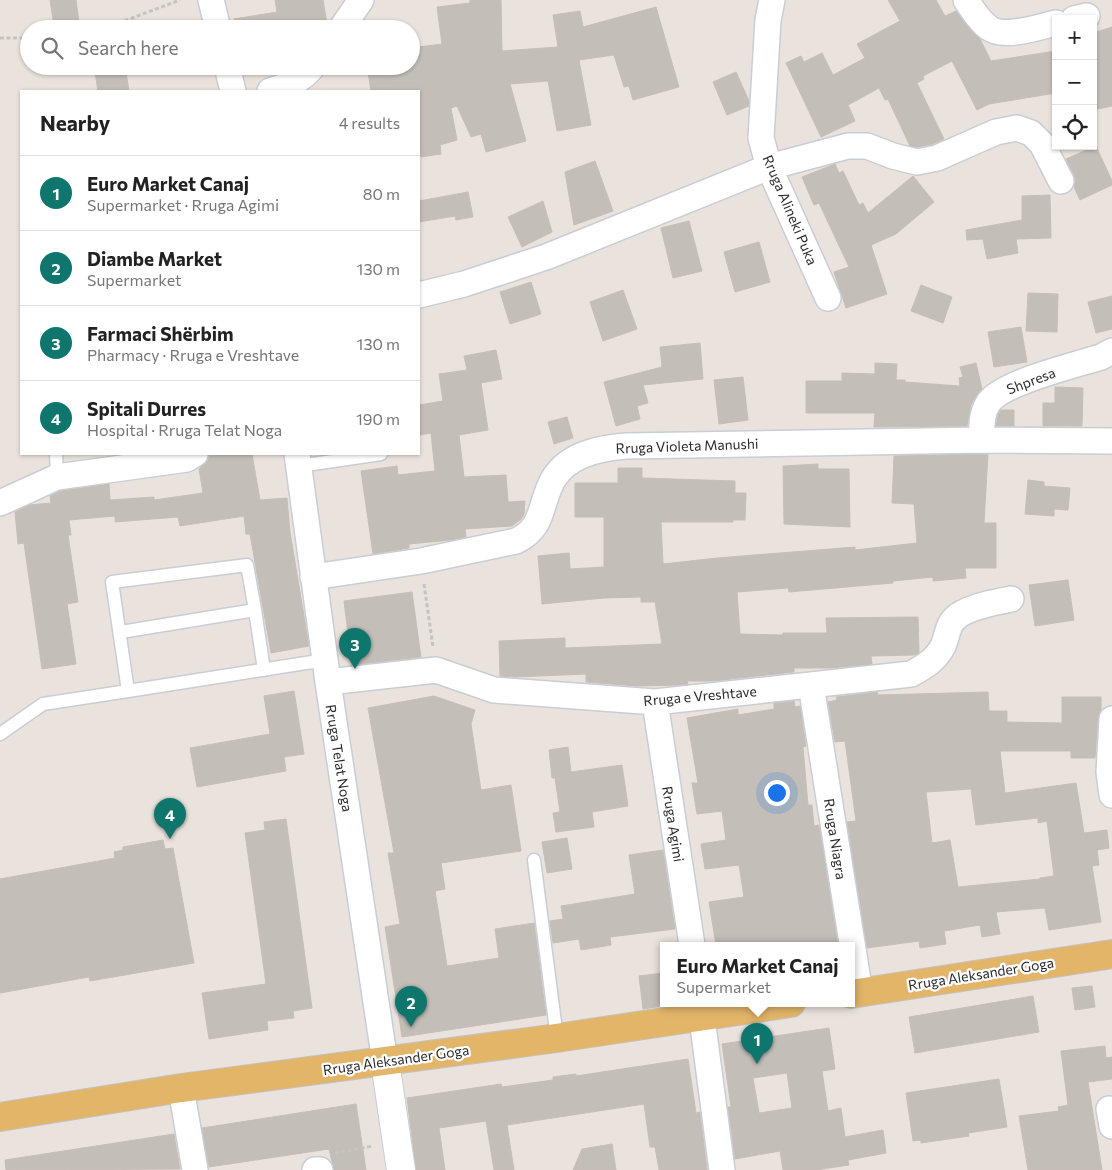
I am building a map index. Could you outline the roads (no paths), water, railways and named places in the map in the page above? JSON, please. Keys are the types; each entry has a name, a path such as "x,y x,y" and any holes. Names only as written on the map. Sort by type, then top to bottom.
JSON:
{"main road":[{"name":"Rruga Aleksander Goga","path":"855,994 1112,954"},
{"name":"Rruga Aleksander Goga","path":"0,1118 181,1088 557,1038 701,1009 731,1007"}],"street":[{"path":"211,0 216,20"},
{"path":"347,20 361,0"},
{"name":"Rruga Alineki Puka","path":"772,0 768,20 761,138 769,167 828,298"},
{"path":"966,0 989,28 1000,32 1014,32 1052,24"},
{"path":"229,75 233,90"},
{"path":"274,90 291,85 305,75"},
{"path":"420,295 464,284 546,257 769,167 848,146 867,146 893,156 917,162 937,158 996,132 1017,128 1031,133 1042,144 1062,181"},
{"name":"Shpresa","path":"981,440 983,414 990,402 1004,390 1101,357 1112,351"},
{"name":"Rruga Violeta Manushi","path":"313,577 421,561 516,541 528,536 535,527 554,478 566,465 580,456 601,448 981,440 1112,441"},
{"path":"0,503 56,466 187,458 193,455"},
{"name":"Rruga Telat Noga","path":"298,460 313,577 385,1062"},
{"name":"Rruga e Vreshtave","path":"327,671 436,670 494,690 655,702 911,674 928,665 943,646 947,630 958,616 988,604 1011,599"},
{"name":"Rruga Niagra","path":"811,685 848,942"},
{"name":"Rruga Agimi","path":"655,702 692,942"},
{"path":"1111,779 1112,719"},
{"path":"701,1009 717,1146 722,1170"},
{"path":"385,1062 401,1170"},
{"path":"181,1088 195,1170"}],"lane":[{"path":"298,460 367,455"},
{"path":"128,691 121,632 112,582 247,565 264,670"},
{"path":"121,632 255,610"},
{"path":"0,734 43,704 264,670 327,671"},
{"path":"534,860 557,1038"}],"place":[{"name":"Farmaci Shërbim","path":"355,669"},
{"name":"Spitali Durres","path":"170,839"},
{"name":"Diambe Market","path":"411,1027"},
{"name":"Euro Market Canaj","path":"757,1064"}]}
